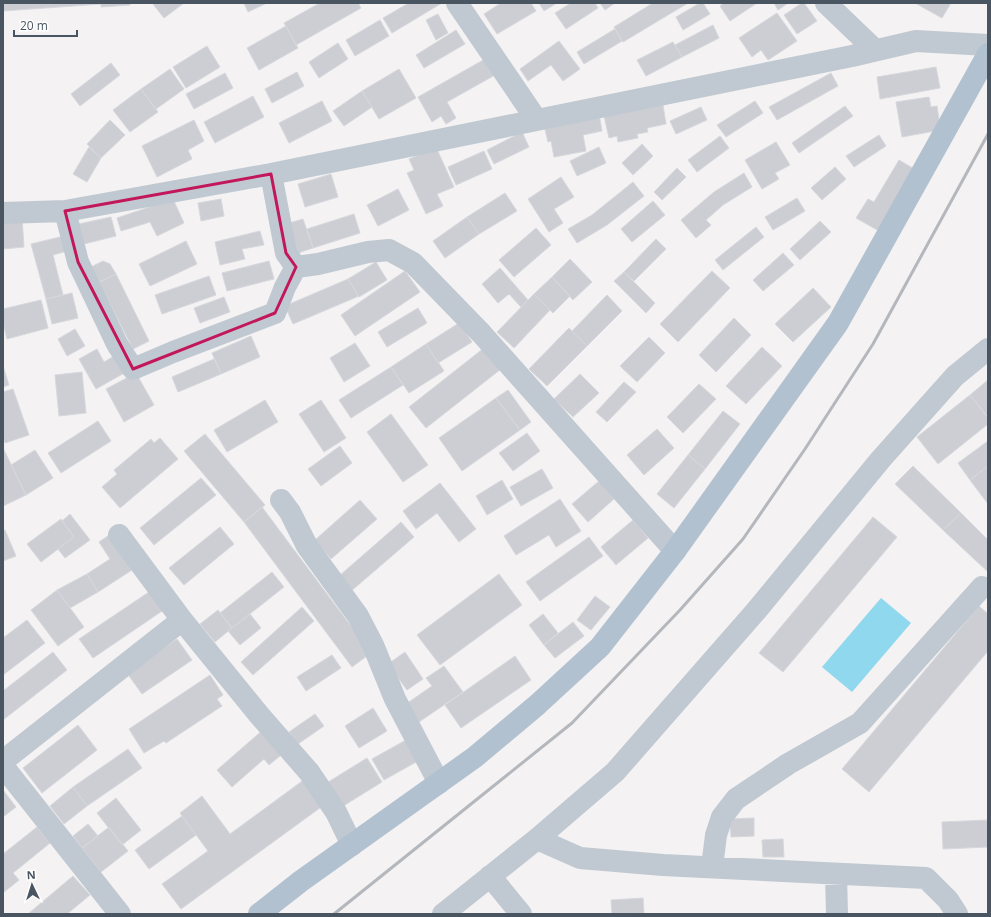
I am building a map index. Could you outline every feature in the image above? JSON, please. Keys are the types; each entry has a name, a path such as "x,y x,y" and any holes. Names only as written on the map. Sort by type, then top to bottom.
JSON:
{"main road":[{"path":"259,914 301,881 475,757 537,705 600,646 674,551 838,323 988,54"}],"street":[{"path":"457,3 536,119"},
{"path":"826,3 875,50"},
{"path":"3,213 65,211 271,174 916,41 988,45"},
{"path":"271,174 286,253 296,267"},
{"path":"65,211 78,262 118,344 133,369 275,313 285,286 296,267"},
{"path":"296,267 318,264 368,252 389,250 414,263 481,333 674,551"},
{"path":"443,914 537,839 615,772 756,611 881,459 955,376 988,349"},
{"path":"281,500 290,512 307,546 358,616 374,645 395,699 439,783"},
{"path":"119,535 182,620 260,716 309,772 336,812 352,845"},
{"path":"712,867 716,834 722,817 736,799 788,764 860,723 982,587"},
{"path":"3,761 182,620"},
{"path":"3,766 120,914"},
{"path":"537,839 580,858 664,865 926,878 948,900 957,914"},
{"path":"836,874 837,914"},
{"path":"490,876 521,914"}],"highlighted area":[{"path":"271,174 286,253 296,267 275,313 133,369 78,262 65,211"}],"water":[{"path":"881,598 911,623 852,692 822,667"}],"building":[{"path":"3,3 101,3 101,4 3,11"},
{"path":"101,3 130,3 130,5 101,7"},
{"path":"184,3 164,18 153,4"},
{"path":"244,3 267,3 248,12"},
{"path":"320,3 358,3 361,8 296,45 284,23"},
{"path":"409,3 442,3 392,33 383,18"},
{"path":"501,3 531,3 536,11 497,34 484,14"},
{"path":"539,3 557,3 544,11"},
{"path":"571,3 595,3 598,8 566,29 555,13"},
{"path":"600,3 615,3 605,10"},
{"path":"653,3 688,3 623,42 614,27"},
{"path":"700,3 703,3 710,14 683,30 676,17"},
{"path":"724,3 757,3 730,21 720,6"},
{"path":"774,3 788,3 778,10"},
{"path":"804,3 817,21 797,34 784,15"},
{"path":"915,3 951,3 942,18"},
{"path":"777,13 797,41 768,60 761,50 752,57 739,38"},
{"path":"438,14 448,33 436,40 426,20"},
{"path":"380,20 389,36 355,56 346,40"},
{"path":"713,25 719,38 682,57 675,45"},
{"path":"286,26 298,48 259,70 247,48"},
{"path":"615,29 622,41 584,64 577,52"},
{"path":"456,30 465,44 424,68 416,55"},
{"path":"559,41 580,69 563,81 551,65 528,81 520,69"},
{"path":"673,42 682,57 646,76 637,60"},
{"path":"338,43 348,59 319,78 309,62"},
{"path":"207,46 220,67 186,88 173,67"},
{"path":"485,59 495,75 447,102 456,118 446,124 441,116 432,122 418,97"},
{"path":"111,63 120,75 80,106 71,94"},
{"path":"936,67 940,88 880,99 877,77"},
{"path":"170,69 184,89 156,109 141,89"},
{"path":"399,69 416,98 379,119 362,91"},
{"path":"297,72 304,86 272,103 265,89"},
{"path":"225,73 233,88 194,109 186,94"},
{"path":"831,73 838,86 777,120 769,107"},
{"path":"141,89 158,112 130,132 113,110"},
{"path":"362,91 372,107 344,126 333,111"},
{"path":"253,96 264,117 215,143 204,122"},
{"path":"929,97 931,107 937,106 940,127 934,128 935,131 902,137 896,102"},
{"path":"322,101 332,121 289,143 279,123"},
{"path":"755,101 763,113 726,137 717,125"},
{"path":"663,105 666,124 647,128 648,132 637,134 638,138 618,142 617,136 609,138 604,116"},
{"path":"845,106 853,116 799,153 792,143"},
{"path":"701,107 707,120 676,134 670,121"},
{"path":"599,114 602,131 583,135 586,151 554,157 551,141 548,142 544,125"},
{"path":"110,120 125,135 101,158 87,144"},
{"path":"194,120 204,141 188,150 192,159 157,177 142,146"},
{"path":"522,132 529,147 494,164 487,150"},
{"path":"879,135 886,146 854,167 846,156"},
{"path":"720,136 729,148 697,172 688,160"},
{"path":"776,142 790,165 775,173 779,179 762,189 745,160"},
{"path":"642,144 653,156 633,175 622,163"},
{"path":"89,147 101,158 87,182 73,174"},
{"path":"436,147 454,187 437,194 443,206 426,214 407,173 414,170 409,159"},
{"path":"599,147 606,163 577,176 570,161"},
{"path":"484,151 492,169 456,185 448,167"},
{"path":"899,160 916,170 879,231 856,218 868,199 874,202"},
{"path":"835,167 846,179 822,200 811,188"},
{"path":"677,168 686,177 662,200 654,192"},
{"path":"744,173 752,187 723,205 706,220 711,225 696,238 681,220 714,192"},
{"path":"331,174 338,197 305,207 298,184"},
{"path":"561,177 574,197 554,209 563,223 549,232 528,199"},
{"path":"633,182 644,196 607,225 577,243 568,229 592,215"},
{"path":"398,189 409,210 378,226 367,205"},
{"path":"505,193 517,211 479,234 467,217"},
{"path":"797,198 805,211 773,230 765,217"},
{"path":"173,199 184,223 157,236 150,222 121,231 117,218"},
{"path":"221,199 224,216 201,221 198,203"},
{"path":"653,201 665,215 632,242 621,229"},
{"path":"354,214 360,233 313,248 307,229"},
{"path":"111,217 116,236 84,244 79,224"},
{"path":"467,217 479,234 445,258 433,241"},
{"path":"22,218 24,247 3,249 3,220"},
{"path":"303,219 313,248 295,254 286,224"},
{"path":"820,221 831,232 800,260 790,249"},
{"path":"756,227 764,237 723,270 715,260"},
{"path":"536,228 551,245 514,277 499,260"},
{"path":"260,231 264,245 242,249 245,259 220,265 215,242"},
{"path":"64,236 67,251 53,255 63,295 46,299 31,244"},
{"path":"656,239 666,249 634,281 624,272"},
{"path":"186,241 197,264 150,286 139,264"},
{"path":"783,253 794,265 763,291 753,280"},
{"path":"570,259 592,282 573,300 552,277"},
{"path":"103,261 110,264 116,274 99,282 91,267"},
{"path":"269,261 274,279 227,291 222,273"},
{"path":"376,262 387,280 359,297 348,279"},
{"path":"500,268 528,300 521,307 509,294 498,303 482,284"},
{"path":"405,271 420,292 355,336 341,315"},
{"path":"712,271 730,288 678,342 660,324"},
{"path":"624,272 655,303 646,313 614,281"},
{"path":"116,274 149,341 133,349 99,282"},
{"path":"209,276 216,295 162,314 155,295"},
{"path":"552,277 570,296 553,313 534,294"},
{"path":"348,279 359,296 293,324 285,306"},
{"path":"813,288 831,307 793,342 775,324"},
{"path":"72,293 78,318 52,324 46,299"},
{"path":"534,294 550,310 514,348 497,332"},
{"path":"607,295 622,311 587,346 572,331"},
{"path":"224,297 230,312 200,323 194,308"},
{"path":"41,300 48,328 7,339 3,323 3,309"},
{"path":"418,308 427,323 387,347 378,332"},
{"path":"734,318 751,335 716,372 699,355"},
{"path":"459,323 472,342 438,363 426,344"},
{"path":"569,328 587,346 547,386 529,369"},
{"path":"75,329 85,346 67,356 58,339"},
{"path":"251,336 260,357 221,374 212,353"},
{"path":"649,337 665,353 637,382 620,366"},
{"path":"355,343 370,366 344,382 330,358"},
{"path":"426,344 444,371 409,393 391,367"},
{"path":"762,347 782,366 746,404 726,386"},
{"path":"484,348 501,369 426,428 409,407"},
{"path":"97,349 104,362 116,355 126,372 96,389 79,359"},
{"path":"214,359 221,374 178,392 172,377"},
{"path":"3,366 9,385 3,387"},
{"path":"391,367 403,385 351,418 339,400"},
{"path":"82,372 86,413 59,416 55,375"},
{"path":"136,373 154,405 124,422 106,389"},
{"path":"580,374 599,393 573,417 554,399"},
{"path":"988,380 988,415 987,416 970,395"},
{"path":"624,382 636,392 607,422 596,412"},
{"path":"699,384 716,399 683,433 667,417"},
{"path":"13,389 29,435 5,443 3,437 3,392"},
{"path":"508,390 531,422 520,430 496,398"},
{"path":"970,395 988,418 988,424 938,464 917,437"},
{"path":"496,398 520,430 462,471 439,438"},
{"path":"265,400 278,422 227,452 214,430"},
{"path":"321,400 346,438 324,452 299,414"},
{"path":"723,411 740,424 705,469 688,455"},
{"path":"391,414 428,465 403,482 367,432"},
{"path":"98,421 111,441 61,473 48,453"},
{"path":"657,429 674,448 644,475 627,455"},
{"path":"527,433 540,451 513,471 499,453"},
{"path":"205,434 265,505 244,522 184,451"},
{"path":"160,438 178,459 120,508 102,487 117,474 114,470 151,439 154,443"},
{"path":"988,441 988,466 970,480 958,463"},
{"path":"340,446 352,463 321,486 308,469"},
{"path":"3,448 26,495 3,506"},
{"path":"35,450 53,478 26,495 11,465"},
{"path":"688,455 705,469 674,508 657,494"},
{"path":"913,466 961,513 943,530 895,484"},
{"path":"988,466 988,504 970,480"},
{"path":"542,469 553,488 521,506 510,487"},
{"path":"201,478 216,495 154,545 140,528"},
{"path":"502,480 513,499 487,515 476,496"},
{"path":"599,481 614,499 588,522 572,504"},
{"path":"440,483 476,529 459,542 437,513 416,529 403,511"},
{"path":"560,499 581,531 556,547 549,535 516,555 504,536"},
{"path":"360,500 377,519 331,559 315,540"},
{"path":"262,507 371,653 352,667 244,522"},
{"path":"961,513 988,540 988,572 943,530"},
{"path":"70,514 90,540 65,558 58,549 74,537 62,521"},
{"path":"873,517 897,537 783,672 759,653"},
{"path":"61,519 74,537 41,562 27,544"},
{"path":"633,520 648,538 616,565 601,547"},
{"path":"401,522 414,537 350,592 338,577"},
{"path":"220,527 234,544 184,585 169,568"},
{"path":"5,530 16,556 3,561 3,531"},
{"path":"112,533 135,568 98,592 87,574 110,559 99,542"},
{"path":"589,537 603,556 540,601 526,582"},
{"path":"272,572 284,587 232,628 220,613"},
{"path":"87,574 98,592 70,608 57,590"},
{"path":"499,574 522,605 440,665 417,635"},
{"path":"57,590 84,627 58,646 31,610"},
{"path":"152,590 165,609 93,658 79,639"},
{"path":"595,596 610,607 591,630 577,620"},
{"path":"979,606 988,614 988,651 869,792 842,769"},
{"path":"302,607 314,621 253,675 241,662"},
{"path":"218,610 232,628 215,642 200,624"},
{"path":"250,614 261,628 240,645 228,631"},
{"path":"543,614 558,633 544,645 529,625"},
{"path":"27,620 45,643 3,675 3,638"},
{"path":"573,622 584,636 555,658 544,645"},
{"path":"177,639 192,660 142,694 127,673"},
{"path":"53,652 67,670 3,720 3,691"},
{"path":"405,652 423,679 407,690 388,664"},
{"path":"332,655 341,668 306,691 297,677"},
{"path":"515,656 531,680 461,728 445,705"},
{"path":"444,666 463,692 419,722 406,704 432,686 426,678"},
{"path":"210,675 223,695 217,699 222,706 166,743 164,741 144,753 129,729"},
{"path":"373,708 387,731 359,748 345,726"},
{"path":"315,714 324,726 298,744 289,732"},
{"path":"78,725 97,750 42,793 23,768"},
{"path":"265,728 286,751 269,765 264,759 232,787 217,770"},
{"path":"406,740 418,761 384,780 372,759"},
{"path":"128,749 142,768 87,806 73,787"},
{"path":"367,758 382,782 340,808 325,784"},
{"path":"305,779 324,805 181,909 162,884 208,851 180,813 202,796 230,834"},
{"path":"73,787 87,806 64,824 50,806"},
{"path":"3,790 16,807 3,817"},
{"path":"116,798 141,830 122,845 97,813"},
{"path":"182,816 196,835 149,869 135,850"},
{"path":"754,818 754,836 731,837 730,819"},
{"path":"988,820 988,847 943,849 942,822"},
{"path":"88,824 98,836 82,848 73,836"},
{"path":"37,827 50,843 13,873 19,880 3,893 3,854"},
{"path":"109,827 128,851 101,872 82,848"},
{"path":"783,839 784,857 763,857 762,840"},
{"path":"73,876 90,895 67,914 28,914"},
{"path":"643,898 644,913 612,914 611,900"}],"railway":[{"path":"334,914 572,723 680,610 743,539 805,449 873,344 988,134"}]}
